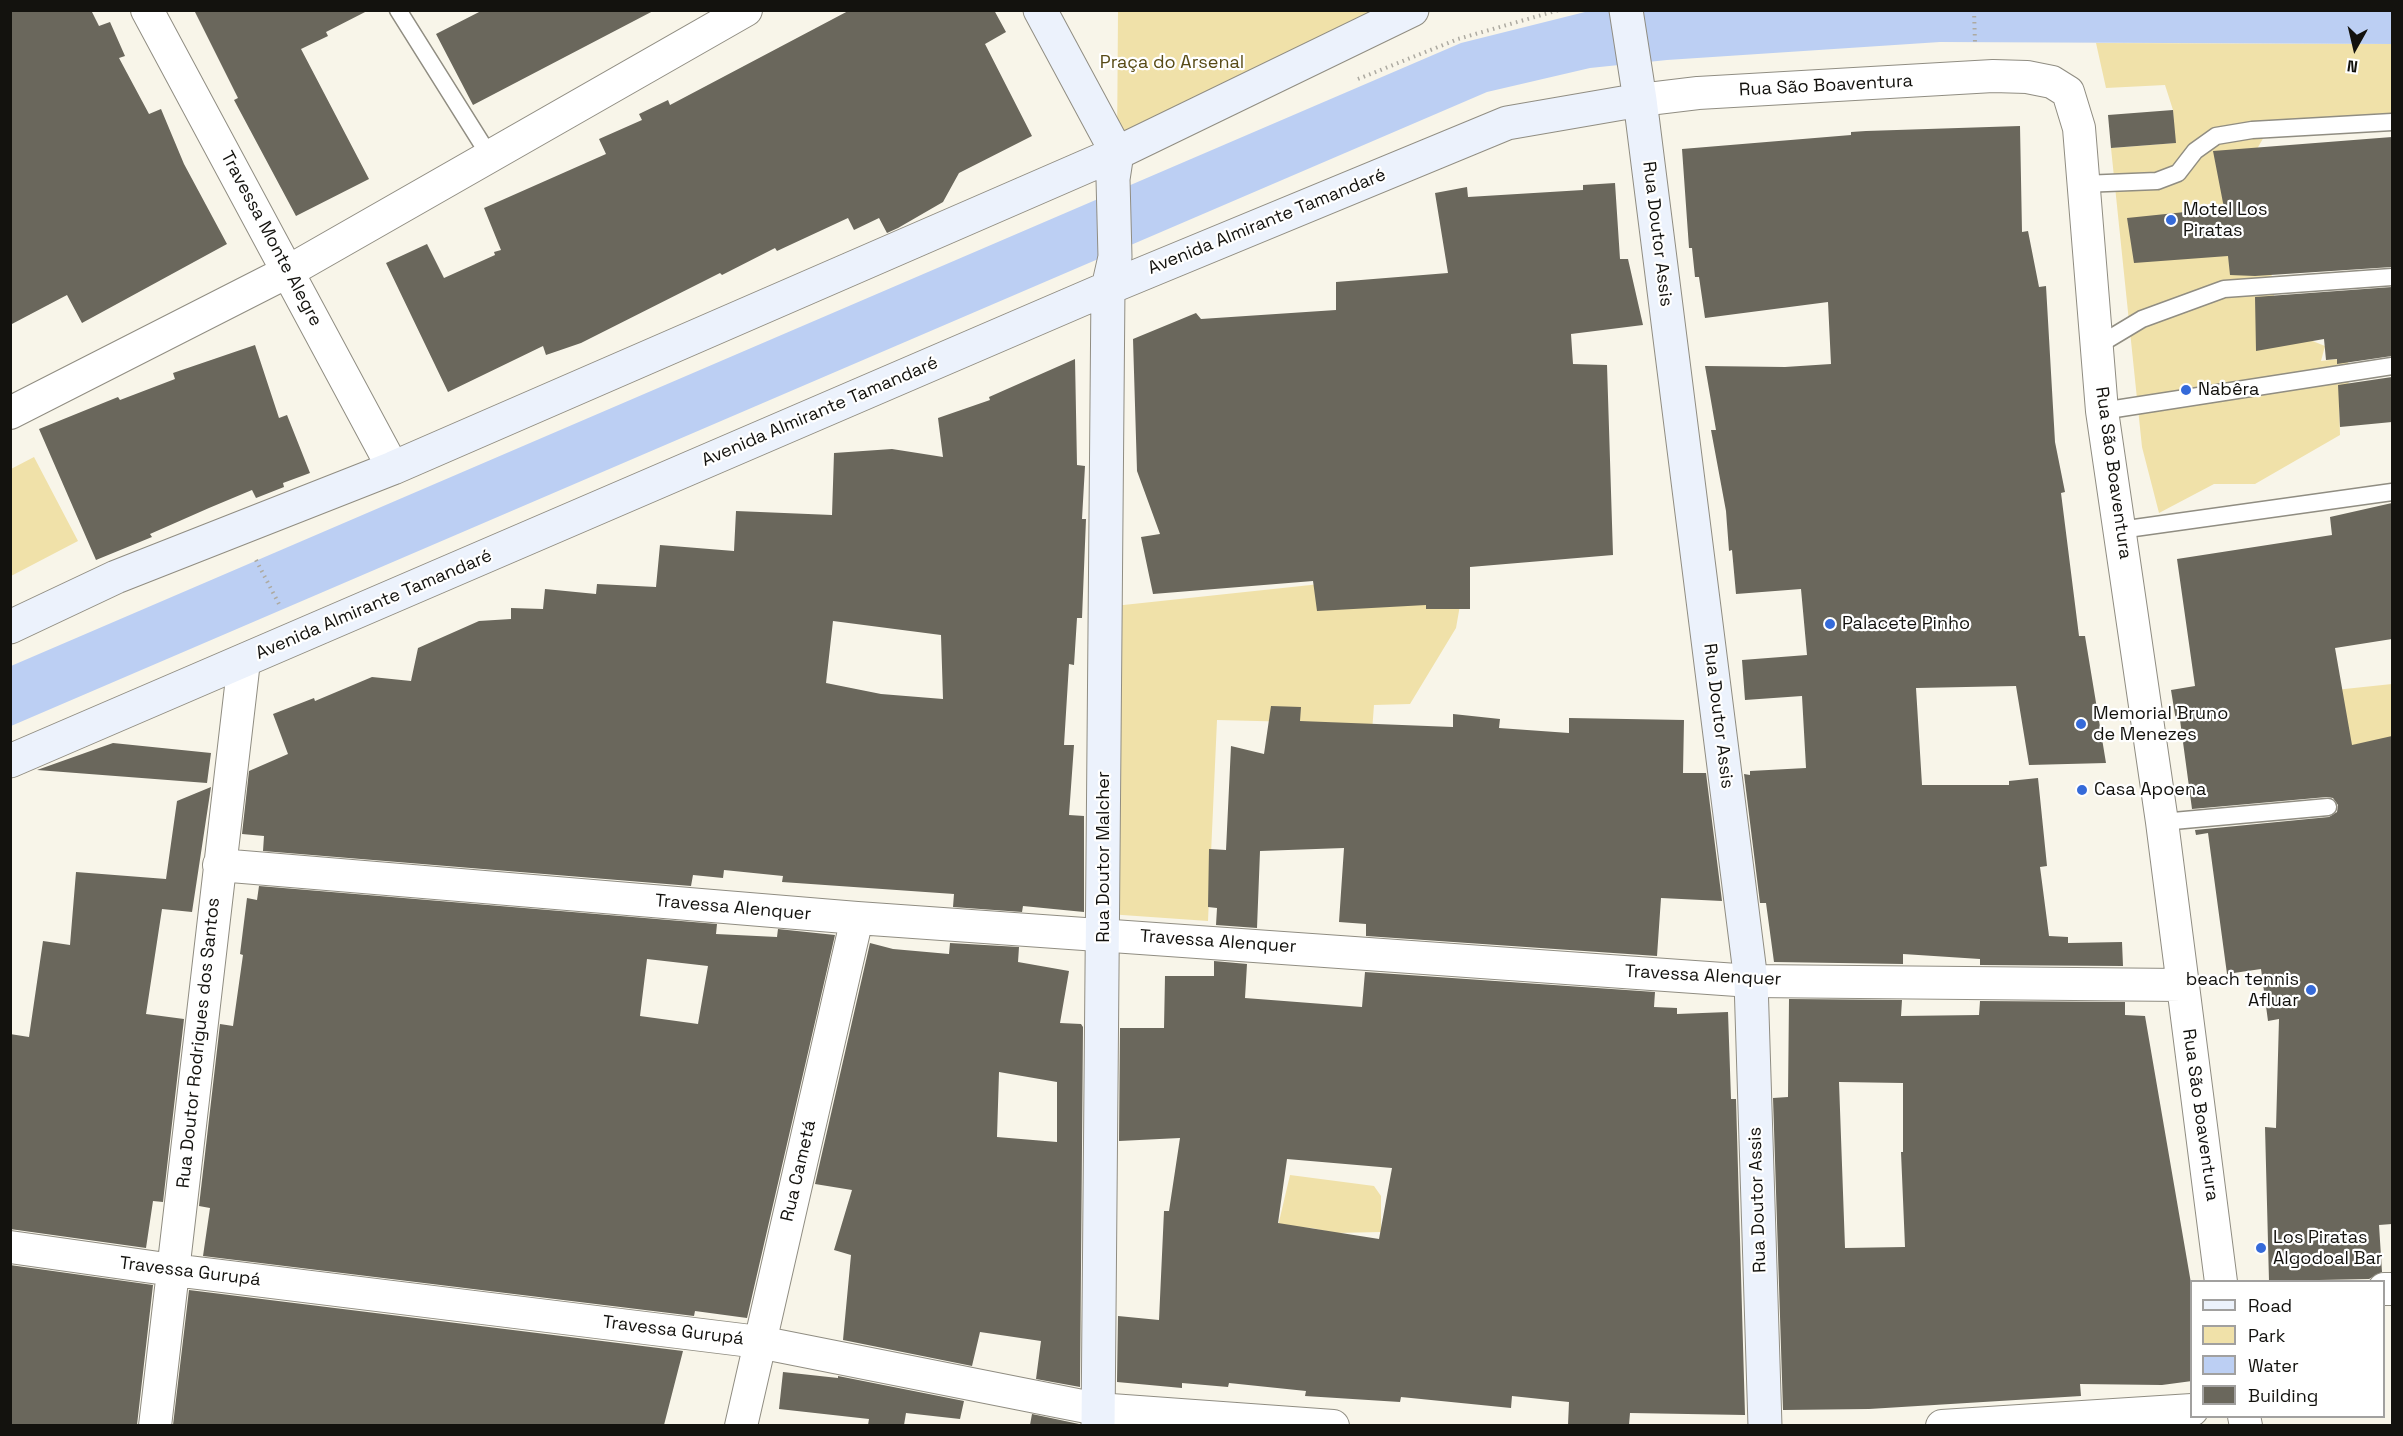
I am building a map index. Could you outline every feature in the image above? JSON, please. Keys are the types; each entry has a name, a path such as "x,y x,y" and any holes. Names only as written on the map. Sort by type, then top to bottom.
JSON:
{"main road":[{"path":"1040,10 1115,166"},
{"path":"10,627 116,577 393,468 1115,166 1412,10"},
{"name":"Rua Doutor Assis","path":"1626,10 1638,84 1751,981 1765,1425"},
{"name":"Avenida Almirante Tamandaré","path":"10,761 244,661 1112,273 1507,123 1638,84"},
{"name":"Rua Doutor Malcher","path":"1098,1417 1115,166"}],"street":[{"name":"Travessa Monte Alegre","path":"147,10 290,271 393,468"},
{"path":"10,413 290,271 489,155 746,10"},
{"name":"Rua São Boaventura","path":"1638,84 1698,93 1994,76 2027,77 2052,82 2068,92 2079,128 2102,411 2162,822 2221,1280"},
{"name":"Rua Doutor Rodrigues dos Santos","path":"155,1425 244,661"},
{"name":"Travessa Alenquer","path":"219,865 857,918 1751,981 2182,985"},
{"name":"Rua Cametá","path":"741,1425 857,918"},
{"name":"Travessa Gurupá","path":"10,1247 173,1270 759,1342 1098,1417 1333,1425"},
{"path":"1942,1425 2190,1410"}],"lane":[{"path":"398,10 489,155"},
{"path":"2082,184 2157,182 2178,173 2195,151 2216,135 2252,130 2392,122"},
{"path":"2097,346 2142,319 2224,289 2392,277"},
{"path":"2102,411 2392,366"},
{"path":"2121,530 2392,492"},
{"path":"2162,822 2328,807"}],"path":[{"path":"1349,83 1458,39 1559,10"},
{"path":"1974,10 1976,47"},
{"path":"253,554 281,609"}],"green space":[{"name":"Praça do Arsenal","path":"1118,11 1379,11 1117,153"},
{"path":"2096,43 2392,44 2392,127 2265,135 2257,149 2274,296 2290,332 2325,346 2321,361 2348,358 2349,398 2339,400 2340,435 2255,484 2214,484 2159,513 2142,447 2111,148 2175,143 2173,110 2165,85 2106,88"},
{"path":"34,457 78,541 11,576 11,469"},
{"path":"1466,571 1456,628 1410,704 1374,705 1371,745 1337,723 1217,720 1208,921 1108,914 1114,606 1423,573"},
{"path":"2392,684 2392,766 2328,750 2316,692"},
{"path":"1290,1175 1374,1186 1381,1196 1381,1232 1335,1233 1312,1228 1278,1226"}],"water":[{"path":"1593,10 2392,11 2392,44 1940,42 1667,60 1590,68 1487,92 11,726 11,666 1461,43"}],"building":[{"path":"10,10 91,10 99,26 110,22 125,56 119,58 149,114 161,109 184,164 227,244 82,323 67,295 10,325"},
{"path":"194,10 369,10 326,32 328,36 301,49 369,179 296,216 234,100 238,98"},
{"path":"483,10 655,10 473,105 436,34"},
{"path":"850,10 994,10 1006,32 985,44 1032,136 959,173 943,202 887,233 879,218 854,230 848,218 777,251 775,248 722,275 720,273 581,343 546,355 543,346 448,392 386,263 427,244 444,278 495,255 494,252 501,250 484,208 606,154 599,139 642,120 639,114 668,100 670,105"},
{"path":"2173,110 2176,143 2111,148 2108,115"},
{"path":"2020,126 2022,232 2028,231 2039,287 2046,286 2055,442 2065,492 2061,493 2079,636 2085,636 2106,763 2029,765 2016,686 1916,688 1922,785 2009,785 2009,781 2038,778 2047,866 2040,867 2049,936 2068,937 2068,943 2122,942 2123,966 1980,965 1980,959 1903,954 1903,964 1774,962 1766,903 1760,903 1744,774 1750,775 1750,771 1806,768 1802,696 1745,700 1742,660 1807,655 1801,589 1736,594 1732,550 1729,551 1726,511 1711,430 1716,430 1705,366 1785,367 1831,364 1828,302 1705,318 1699,277 1695,277 1692,248 1689,248 1682,149 1851,135 1851,132"},
{"path":"2392,137 2392,267 2255,276 2230,275 2228,256 2134,263 2127,218 2224,208 2213,151"},
{"path":"1615,183 1620,259 1628,259 1643,325 1571,334 1573,364 1607,365 1613,555 1470,567 1470,609 1426,609 1426,605 1317,611 1313,581 1153,594 1141,537 1160,534 1137,471 1133,339 1196,313 1201,319 1336,310 1336,282 1448,273 1435,193 1467,187 1468,197 1583,190 1583,185"},
{"path":"2392,287 2392,356 2337,364 2337,359 2326,360 2324,339 2256,351 2255,297"},
{"path":"255,345 279,418 287,415 310,473 283,483 284,487 256,498 252,490 150,534 152,537 96,560 39,429 118,397 120,400 175,379 173,373"},
{"path":"1075,359 1077,465 1085,466 1082,519 1086,519 1082,618 1077,618 1074,665 1069,664 1064,745 1074,745 1069,815 1084,816 1084,912 1023,906 1022,912 953,907 954,894 782,882 783,876 724,870 723,878 693,875 691,886 263,851 264,836 242,834 249,771 288,754 273,714 314,698 315,701 372,677 411,681 418,648 479,621 511,619 511,608 543,609 545,589 596,594 597,584 656,587 660,545 734,551 736,511 832,515 834,453 892,449 943,457 938,418 990,400 989,397","holes":["833,621 941,635 943,699 881,694 826,683"]},
{"path":"2392,377 2392,422 2340,427 2338,385"},
{"path":"2392,503 2392,639 2335,648 2352,745 2392,736 2392,1224 2379,1225 2382,1272 2369,1279 2269,1280 2265,1127 2276,1128 2279,1019 2268,1021 2261,969 2227,974 2208,833 2196,835 2195,830 2329,817 2337,812 2338,805 2333,798 2327,797 2192,809 2180,720 2176,721 2171,690 2195,686 2177,559 2332,535 2330,517"},
{"path":"1271,706 1301,707 1300,721 1453,727 1453,714 1500,719 1499,728 1569,733 1569,718 1684,720 1683,773 1706,773 1722,901 1661,898 1657,956 1366,936 1366,924 1339,922 1344,848 1260,851 1257,928 1216,925 1217,908 1208,907 1209,849 1226,850 1231,746 1264,754"},
{"path":"113,743 211,753 207,783 37,770"},
{"path":"211,787 192,912 162,909 146,1014 184,1019 163,1202 153,1201 146,1248 10,1229 10,1034 29,1037 43,941 70,945 76,872 166,879 177,801"},
{"path":"259,886 717,924 716,934 777,937 778,929 835,935 747,1318 695,1311 694,1316 203,1256 210,1208 199,1206 220,1024 233,1026 243,955 240,954 247,898 257,900","holes":["647,959 708,966 698,1024 640,1016"]},
{"path":"870,943 893,949 949,954 950,943 1019,947 1018,962 1069,971 1060,1023 1081,1024 1083,1027 1080,1387 1036,1379 1041,1341 980,1332 972,1366 843,1340 851,1255 834,1250 852,1190 815,1184","holes":["999,1072 1057,1082 1057,1142 997,1137"]},
{"path":"1214,961 1247,964 1245,998 1362,1007 1365,972 1655,992 1654,1007 1677,1008 1677,1014 1728,1012 1731,1099 1736,1099 1745,1415 1630,1413 1629,1425 1568,1425 1569,1402 1512,1396 1511,1408 1401,1397 1400,1402 1305,1396 1306,1391 1229,1383 1228,1387 1182,1383 1182,1388 1117,1382 1118,1316 1159,1320 1164,1211 1169,1211 1180,1138 1119,1141 1120,1028 1164,1028 1165,976 1214,976","holes":["1287,1159 1392,1168 1379,1239 1278,1223"]},
{"path":"1789,999 1902,1000 1901,1016 1979,1015 1980,1001 2125,1002 2125,1015 2145,1016 2190,1280 2190,1381 2162,1385 2080,1384 2081,1396 1869,1409 1783,1410 1773,1098 1788,1097","holes":["1839,1082 1903,1083 1903,1152 1901,1152 1905,1247 1845,1248"]},
{"path":"10,1265 153,1285 137,1425 10,1425"},
{"path":"189,1290 683,1351 664,1425 173,1425"},
{"path":"783,1372 838,1378 838,1376 964,1401 960,1419 906,1413 904,1425 868,1425 869,1419 779,1409"},
{"path":"1032,1414 1079,1424 1079,1425 1030,1425"}],"place":[{"name":"Motel Los Piratas","path":"2171,220"},
{"name":"Nabêra","path":"2186,390"},
{"name":"Palacete Pinho","path":"1830,624"},
{"name":"Memorial Bruno de Menezes","path":"2081,724"},
{"name":"Casa Apoena","path":"2082,790"},
{"name":"beach tennis Afluar","path":"2311,990"},
{"name":"Los Piratas Algodoal Bar","path":"2261,1248"}]}
